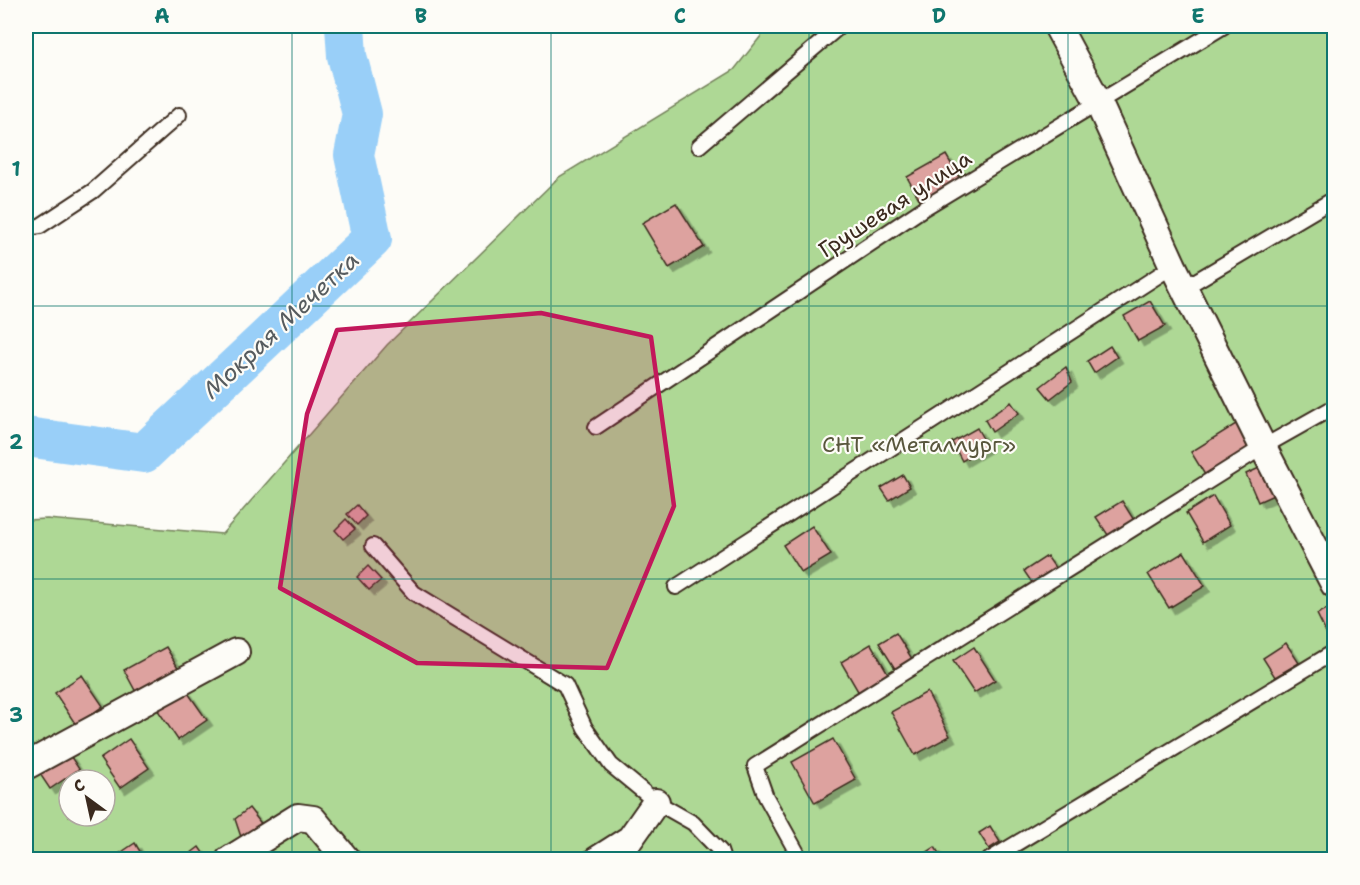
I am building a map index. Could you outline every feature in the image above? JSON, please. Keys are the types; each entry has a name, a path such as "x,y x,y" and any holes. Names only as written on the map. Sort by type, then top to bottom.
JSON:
{"street":[{"path":"1057,26 1098,102 1179,277 1263,447 1335,584"},
{"path":"26,766 236,652"},
{"path":"597,860 630,839 656,802"},
{"path":"229,860 298,817 313,819 347,860"}],"lane":[{"path":"699,146 840,26"},
{"name":"Грушевая улица","path":"596,427 924,208 1224,26"},
{"path":"26,228 40,226 93,191 180,115"},
{"path":"676,586 1179,277 1335,199"},
{"path":"801,860 766,797 755,766 1263,447 1335,407"},
{"path":"373,546 414,593 565,685 585,728 612,765 656,802 693,823 720,851 723,860"},
{"path":"988,860 1335,652"}],"highlighted area":[{"path":"541,313 651,337 674,506 607,668 417,663 280,588 307,414 337,330"}],"green space":[{"name":"СНТ «Металлург»","path":"769,26 1334,26 1334,859 26,859 26,520 47,519 222,534 387,345 559,177 734,70"}],"building":[{"path":"946,155 963,184 923,206 907,177"},
{"path":"676,203 704,247 669,268 642,223"},
{"path":"1150,301 1165,326 1138,341 1124,316"},
{"path":"1110,346 1117,357 1094,373 1087,361"},
{"path":"1066,367 1072,382 1050,399 1040,387"},
{"path":"1011,402 1019,413 992,432 985,420"},
{"path":"1239,422 1253,445 1205,475 1191,452"},
{"path":"977,428 987,446 962,461 952,442"},
{"path":"1266,465 1278,493 1258,502 1246,474"},
{"path":"903,475 910,487 889,500 881,488"},
{"path":"1213,496 1230,525 1203,542 1186,513"},
{"path":"1122,501 1137,525 1112,541 1096,517"},
{"path":"357,505 366,516 357,525 347,514"},
{"path":"346,519 355,529 343,539 335,530"},
{"path":"812,526 831,555 801,573 783,545"},
{"path":"1184,552 1205,586 1169,608 1148,574"},
{"path":"1047,556 1058,572 1035,587 1024,571"},
{"path":"368,566 381,580 369,590 357,577"},
{"path":"1333,606 1334,641 1331,643 1317,614"},
{"path":"896,633 914,662 897,672 879,643"},
{"path":"1286,643 1299,663 1275,677 1263,658"},
{"path":"871,644 889,675 859,693 841,662"},
{"path":"166,647 180,671 137,694 124,670"},
{"path":"974,647 995,680 974,693 953,661"},
{"path":"82,675 103,706 76,725 55,693"},
{"path":"186,690 207,720 178,740 157,709"},
{"path":"927,692 950,736 915,755 891,712"},
{"path":"129,739 149,768 120,788 117,784 117,768 106,768 100,759"},
{"path":"833,739 856,780 815,803 792,762"},
{"path":"69,754 78,768 57,768 57,784 50,789 40,774"},
{"path":"249,808 263,826 243,843 235,819"},
{"path":"990,826 1000,842 989,849 979,833"},
{"path":"135,843 145,860 110,860"},
{"path":"199,847 208,860 182,860"},
{"path":"935,847 943,860 915,860"}],"waterway":[{"name":"Мокрая Мечетка","path":"26,437 144,453 372,239 354,155 362,114 347,56 345,26"}]}
